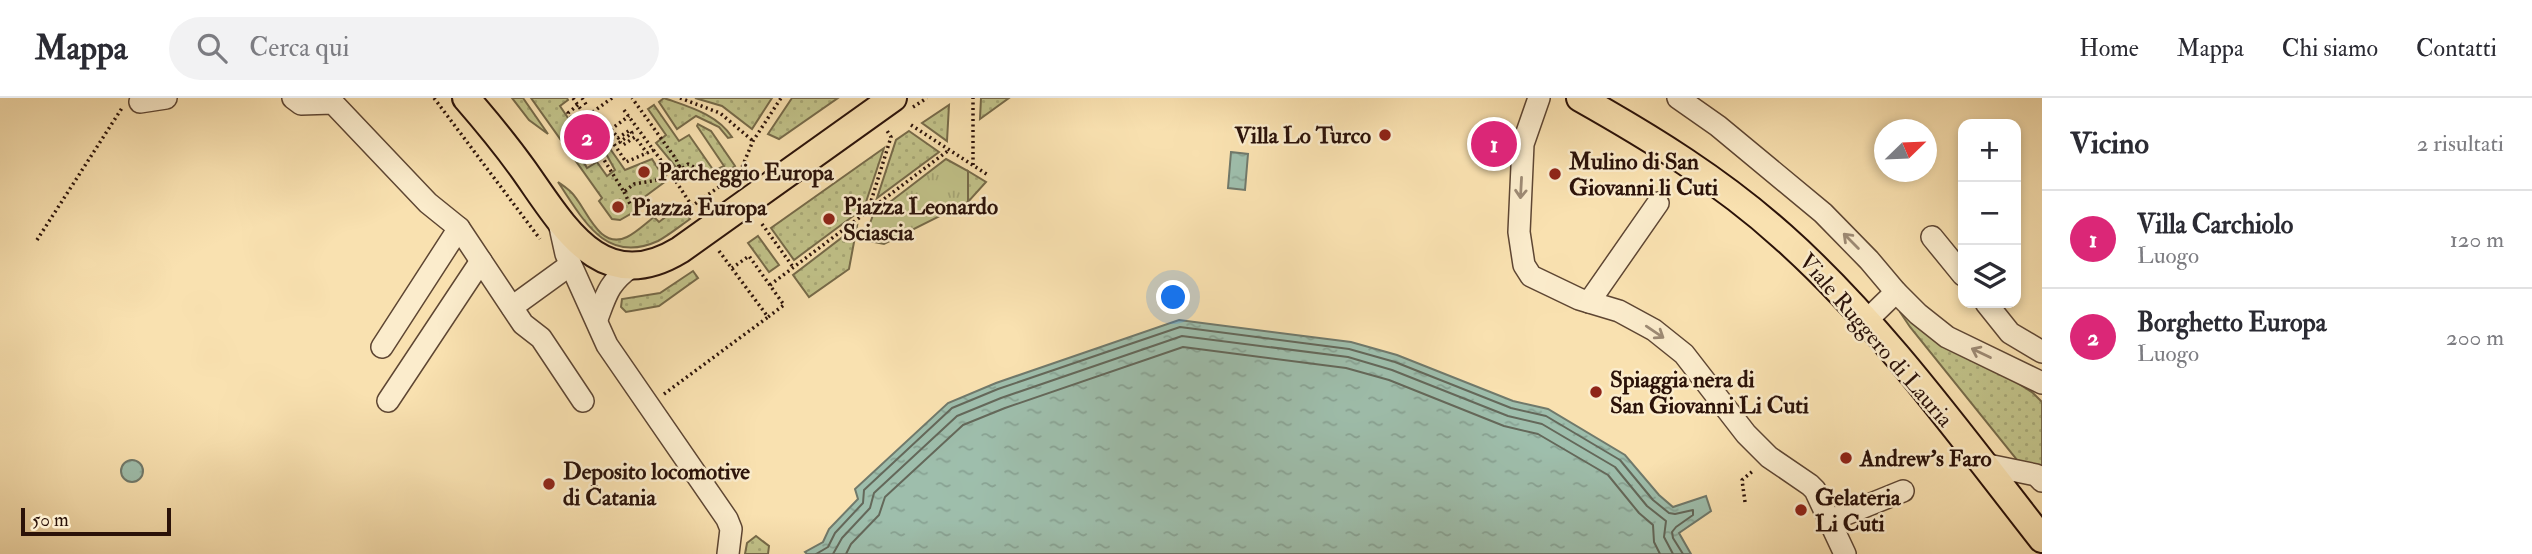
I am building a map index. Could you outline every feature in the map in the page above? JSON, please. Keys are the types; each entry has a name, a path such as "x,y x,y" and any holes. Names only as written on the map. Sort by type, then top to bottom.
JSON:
{"main road":[{"path":"466,98 503,140 558,218 583,247 596,257 631,267 663,260 710,243 893,98"},
{"path":"481,98 503,140"},
{"name":"Viale Ruggero di Lauria","path":"1580,98 1668,150 1730,192 1783,236 1866,321 2042,539"}],"street":[{"path":"132,104 166,98"},
{"path":"293,98 301,104 333,103 428,202 459,228 523,324 541,338 583,401"},
{"path":"1539,98 1523,144 1520,249 1524,265 1531,276 1589,302 1619,311 1654,330 1684,354 1746,434 1769,457 1810,485 1845,554"},
{"path":"1678,98 1718,126 1823,213 1896,292 1947,337 2042,383"},
{"path":"1589,302 1658,203"},
{"path":"558,218 570,265 607,345 727,519 732,529 728,554"},
{"path":"382,347 459,228"},
{"path":"1932,237 1958,269"},
{"path":"388,401 481,261"},
{"path":"512,307 570,265"},
{"path":"597,319 608,289 618,276 631,267"},
{"path":"1866,321 1896,292"},
{"path":"1990,308 2010,333 2042,352"},
{"path":"397,325 427,344"},
{"path":"1983,464 2036,475 2042,481"},
{"path":"1829,521 1903,491"}],"path":[{"path":"434,98 541,240"},
{"path":"573,98 591,123 588,134 631,206"},
{"path":"582,98 587,106"},
{"path":"586,117 612,98"},
{"path":"642,98 634,100 681,169 688,164 694,167"},
{"path":"680,98 720,113 753,141"},
{"path":"673,177 692,206 740,172 753,141 781,98"},
{"path":"973,98 973,165"},
{"path":"37,240 132,104"},
{"path":"578,105 568,113 584,136 588,134"},
{"path":"624,110 666,167"},
{"path":"606,133 629,116"},
{"path":"911,125 988,175"},
{"path":"602,126 626,162 654,150"},
{"path":"868,211 891,137 884,128"},
{"path":"611,129 618,138 629,130 632,133 620,142 623,145 635,137 647,153"},
{"path":"770,285 950,150"},
{"path":"624,192 634,184 658,180 679,166"},
{"path":"762,224 793,267"},
{"path":"710,243 768,317"},
{"path":"649,405 784,305 749,256 732,268"},
{"path":"1745,502 1742,480 1769,457"}],"green space":[{"path":"512,98 523,98 548,134 529,120"},
{"path":"531,98 567,98 560,106 578,133 576,135 583,145 577,150 587,168 597,162 607,176 615,170 594,132 597,130 625,170 652,159 666,181 643,198 646,205 620,220 612,219 599,201 602,198"},
{"path":"664,98 693,108 719,122 732,137 728,138 719,127 696,116 677,129 659,102"},
{"path":"695,98 772,98 752,129 722,106"},
{"path":"792,98 838,98 779,139 768,134"},
{"path":"981,98 1009,98 980,119"},
{"path":"654,105 679,141 689,135 714,171 724,166 698,124 711,131 735,166 714,181 703,166 684,177 656,143 666,135 648,109"},
{"path":"949,105 947,141 922,123"},
{"path":"909,131 939,152 877,198 896,140"},
{"path":"884,148 864,208 794,260 771,228"},
{"path":"946,159 968,171 968,202 884,244 864,240 873,215"},
{"path":"968,171 986,182 968,202"},
{"path":"558,182 571,192 600,233 608,238 617,240 627,237 654,217 659,222 680,206 690,219 658,241 640,247 624,247 610,243 597,234"},
{"path":"857,226 849,269 809,297 793,275"},
{"path":"758,236 779,265 769,272 748,243"},
{"path":"693,271 698,278 659,306 626,312 621,307 622,299 660,293"},
{"path":"1902,308 2033,393 2042,402 2042,472 2038,467 2017,460 1910,327 1900,312"},
{"path":"756,536 769,546 768,554 745,554 747,543"}],"water":[{"path":"1231,152 1248,154 1245,190 1228,188"},
{"path":"1179,320 1351,342 1397,355 1513,401 1548,409 1625,455 1659,495 1673,507 1706,496 1711,511 1679,533 1691,554 805,552 823,542 829,529 858,499 855,489 948,403 996,383"},
{"path":"132,460 140,463 143,471 140,479 132,482 124,479 121,471 124,463"}],"place":[{"name":"Villa Lo Turco","path":"1385,135"},
{"name":"Borghetto Europa","path":"587,137"},
{"name":"Villa Carchiolo","path":"1494,144"},
{"name":"Parcheggio Europa","path":"644,172"},
{"name":"Mulino di San Giovanni li Cuti","path":"1555,174"},
{"name":"Piazza Europa","path":"618,207"},
{"name":"Piazza Leonardo Sciascia","path":"829,219"},
{"name":"Spiaggia nera di San Giovanni Li Cuti","path":"1596,392"},
{"name":"Andrew's Faro","path":"1846,458"},
{"name":"Deposito locomotive di Catania","path":"549,484"},
{"name":"Gelateria Li Cuti","path":"1801,510"}]}
